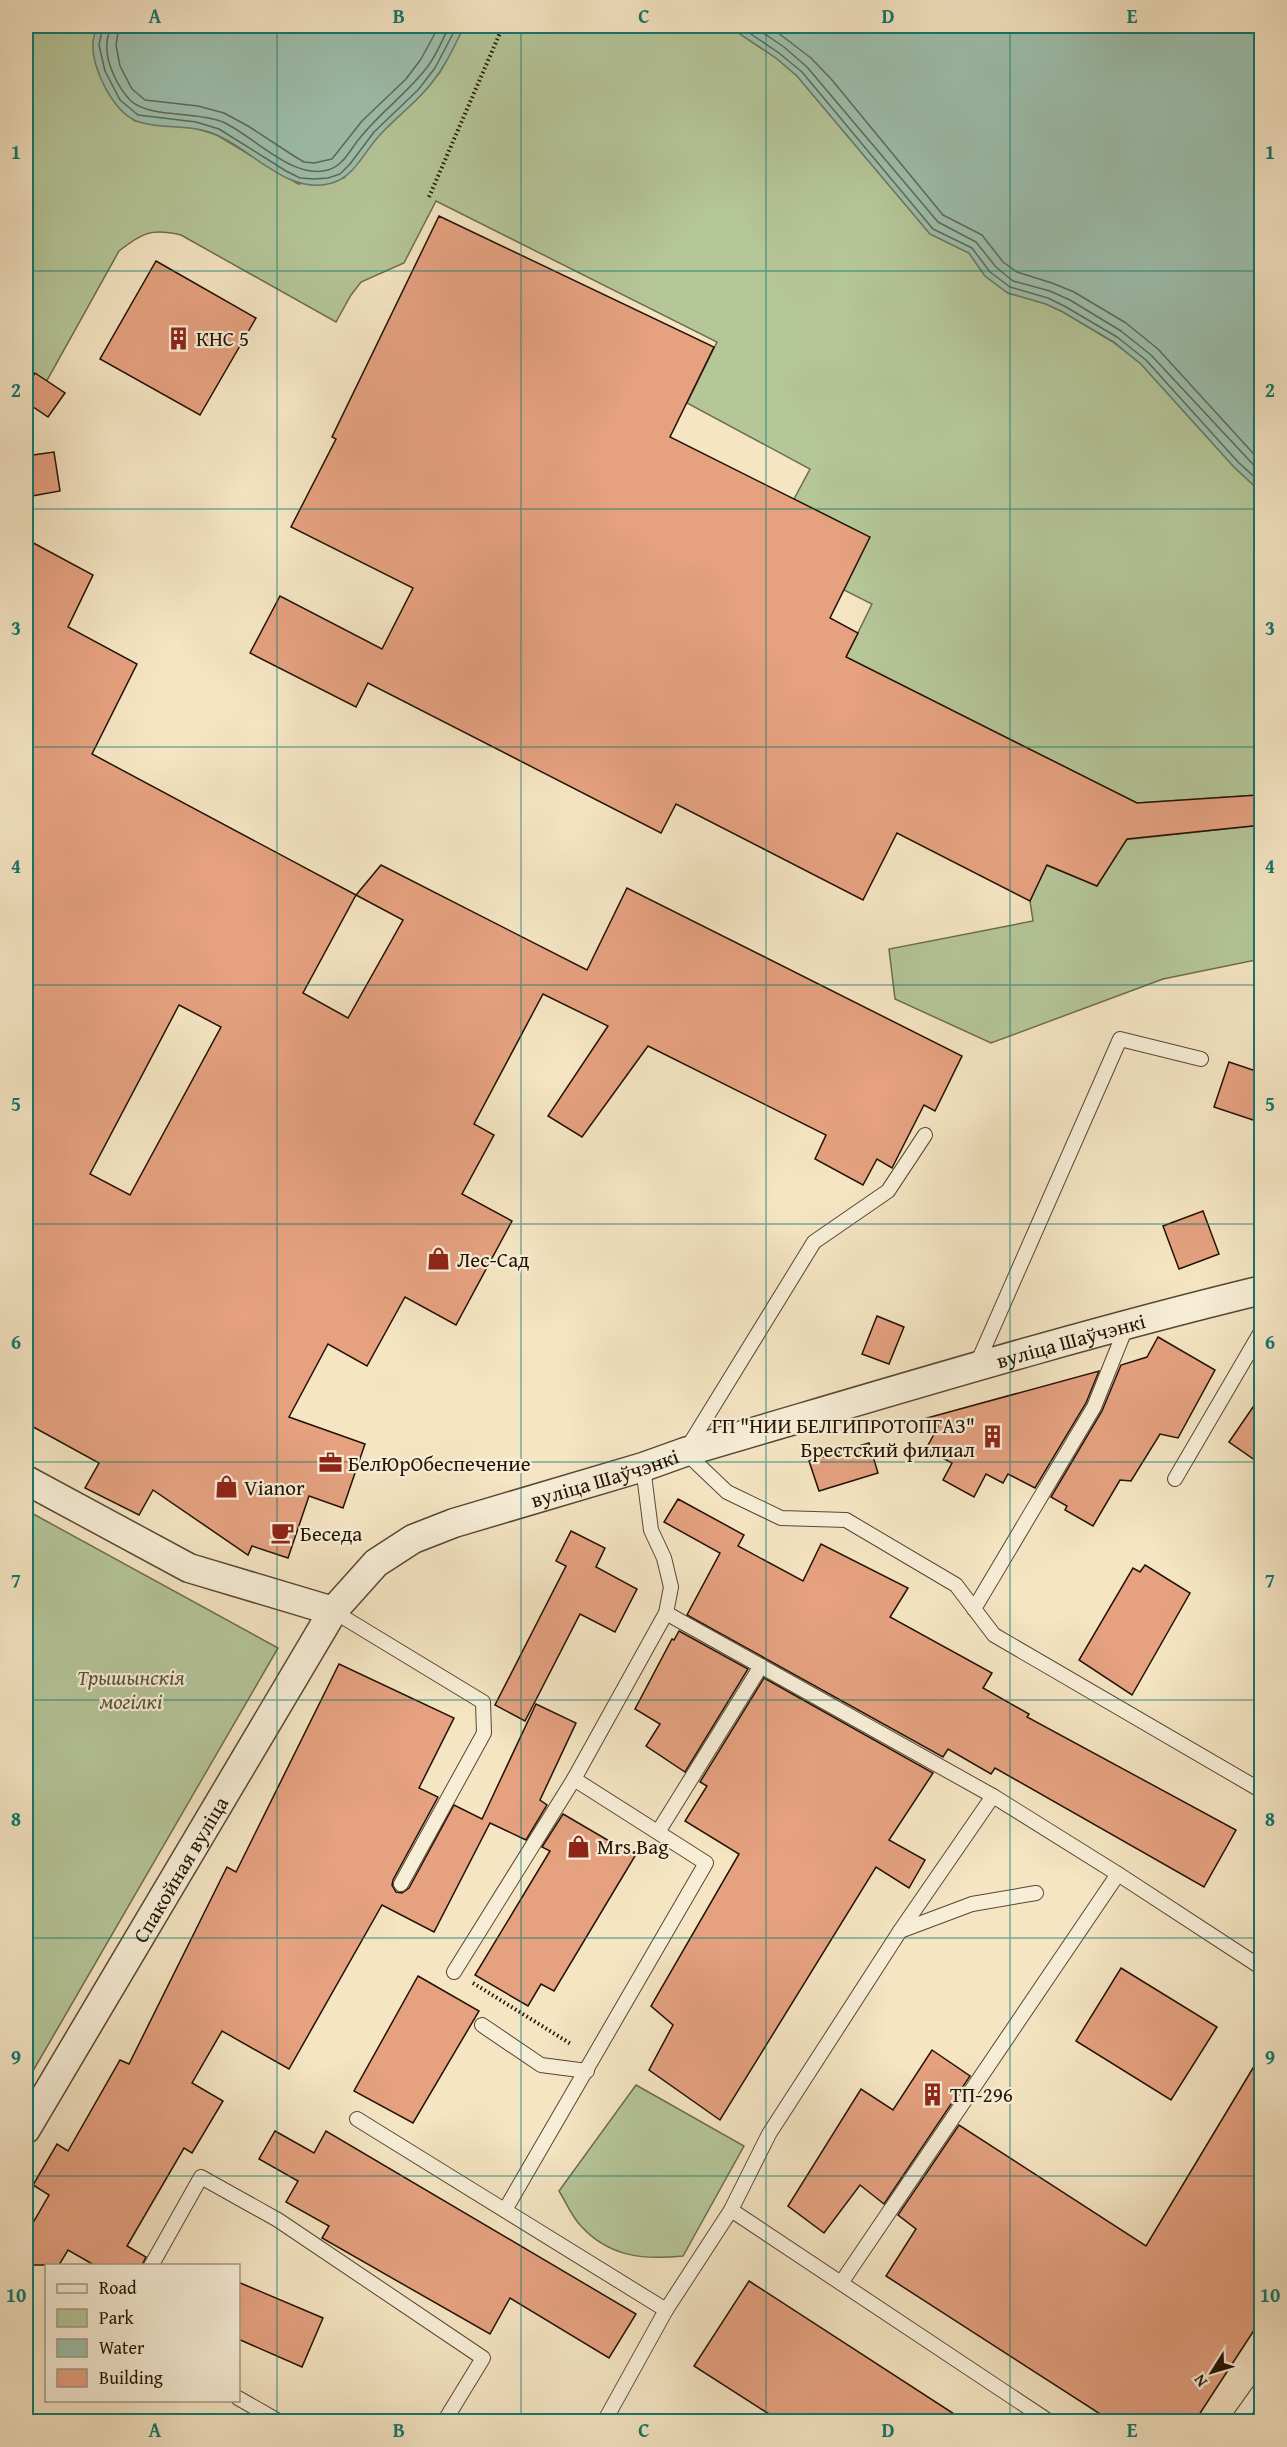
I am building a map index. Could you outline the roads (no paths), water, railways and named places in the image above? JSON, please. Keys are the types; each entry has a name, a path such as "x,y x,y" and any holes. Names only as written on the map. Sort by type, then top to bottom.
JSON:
{"street":[{"name":"вуліца Шаўчэнкі","path":"333,1611 376,1563 412,1539 454,1523 975,1367 1262,1290"},
{"path":"26,1480 189,1568 333,1611"},
{"name":"Спакойная вуліца","path":"26,2129 333,1611"}],"lane":[{"path":"975,1367 1120,1039 1201,1059"},
{"path":"925,1136 888,1191 814,1242 685,1452 727,1492 781,1518 846,1520 956,1585 994,1635 1262,1791"},
{"path":"974,1610 1094,1407 1127,1325"},
{"path":"1175,1479 1262,1330"},
{"path":"454,1972 574,1779 666,1613 671,1587 664,1558 651,1530 643,1467"},
{"path":"333,1611 483,1702 484,1733 401,1884"},
{"path":"666,1613 993,1796 1262,1968"},
{"path":"658,1832 761,1666"},
{"path":"505,2210 706,1863 574,1779"},
{"path":"604,2421 666,2310 731,2210 769,2134 900,1931 993,1796"},
{"path":"842,2283 1118,1874"},
{"path":"900,1931 972,1904 1036,1893"},
{"path":"482,2025 542,2065 591,2065"},
{"path":"357,2119 666,2310"},
{"path":"152,2264 201,2177 278,2220 483,2358 444,2421"},
{"path":"731,2210 1050,2421"},
{"path":"1237,2421 1262,2387"},
{"path":"240,2399 280,2421"}],"water":[{"path":"97,26 464,26 435,79 389,125 353,169 340,180 317,185 287,178 232,143 209,132 199,129 158,126 139,122 130,117 113,100 100,77 93,53"},
{"path":"728,26 1261,26 1261,492 1234,467 1141,364 1114,342 1046,304 1008,293 985,276 969,253 930,234 797,76 776,58"}],"place":[{"name":"КНС 5","path":"178,338"},
{"name":"Лес-Сад","path":"439,1259"},
{"name":"ГП \"НИИ БЕЛГИПРОТОПГАЗ\" Брестский филиал","path":"993,1437"},
{"name":"БелЮрОбеспечение","path":"330,1463"},
{"name":"Vianor","path":"226,1487"},
{"name":"Беседа","path":"282,1533"},
{"name":"Mrs.Bag","path":"579,1846"},
{"name":"ТП-296","path":"932,2094"}],"park label":[{"name":"Трышынскія могілкі","path":"131,1689"}]}
